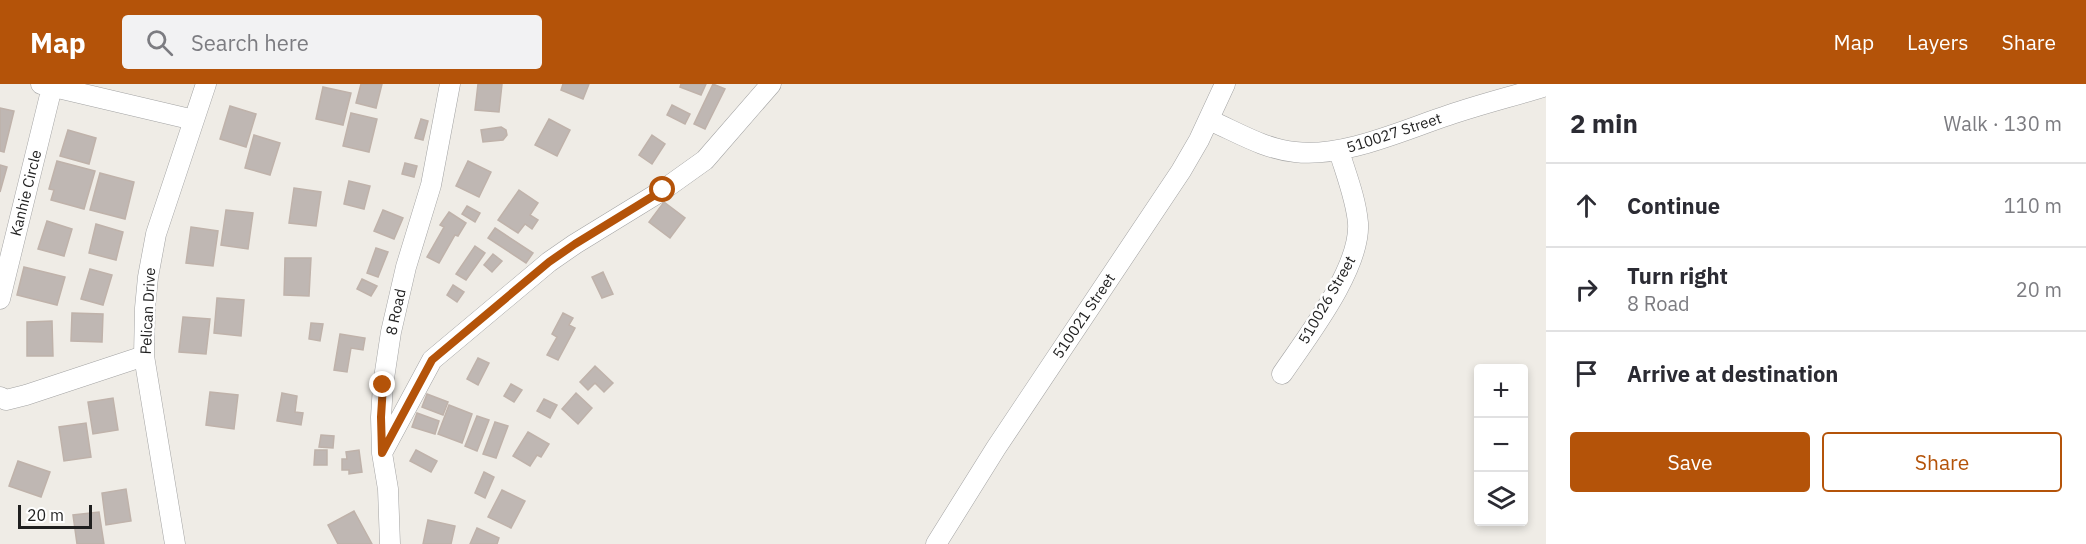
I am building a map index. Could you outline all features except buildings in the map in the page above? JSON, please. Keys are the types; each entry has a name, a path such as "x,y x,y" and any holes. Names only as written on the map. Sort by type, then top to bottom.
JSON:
{"street":[{"name":"Pelican Drive","path":"175,544 144,356 147,288 156,234 206,84"},
{"name":"8 Road","path":"390,544 388,489 382,453 383,385 391,332 406,267 431,185 450,84"},
{"path":"382,453 432,360 549,262 663,190 705,160 771,84"},
{"name":"510021 Street","path":"936,544 996,448 1181,171 1209,120 1225,84"},
{"path":"47,85 194,120"},
{"name":"Kanhie Circle","path":"0,298 47,85"},
{"name":"510027 Street","path":"1209,120 1263,145 1280,150 1309,153 1339,151 1475,106 1546,86"},
{"name":"510026 Street","path":"1282,374 1335,291 1354,253 1358,225 1356,210 1339,151"},
{"path":"0,397 6,400 26,395 144,356"}],"route":[{"path":"383,385 382,453 432,360 549,262 663,190"}]}
